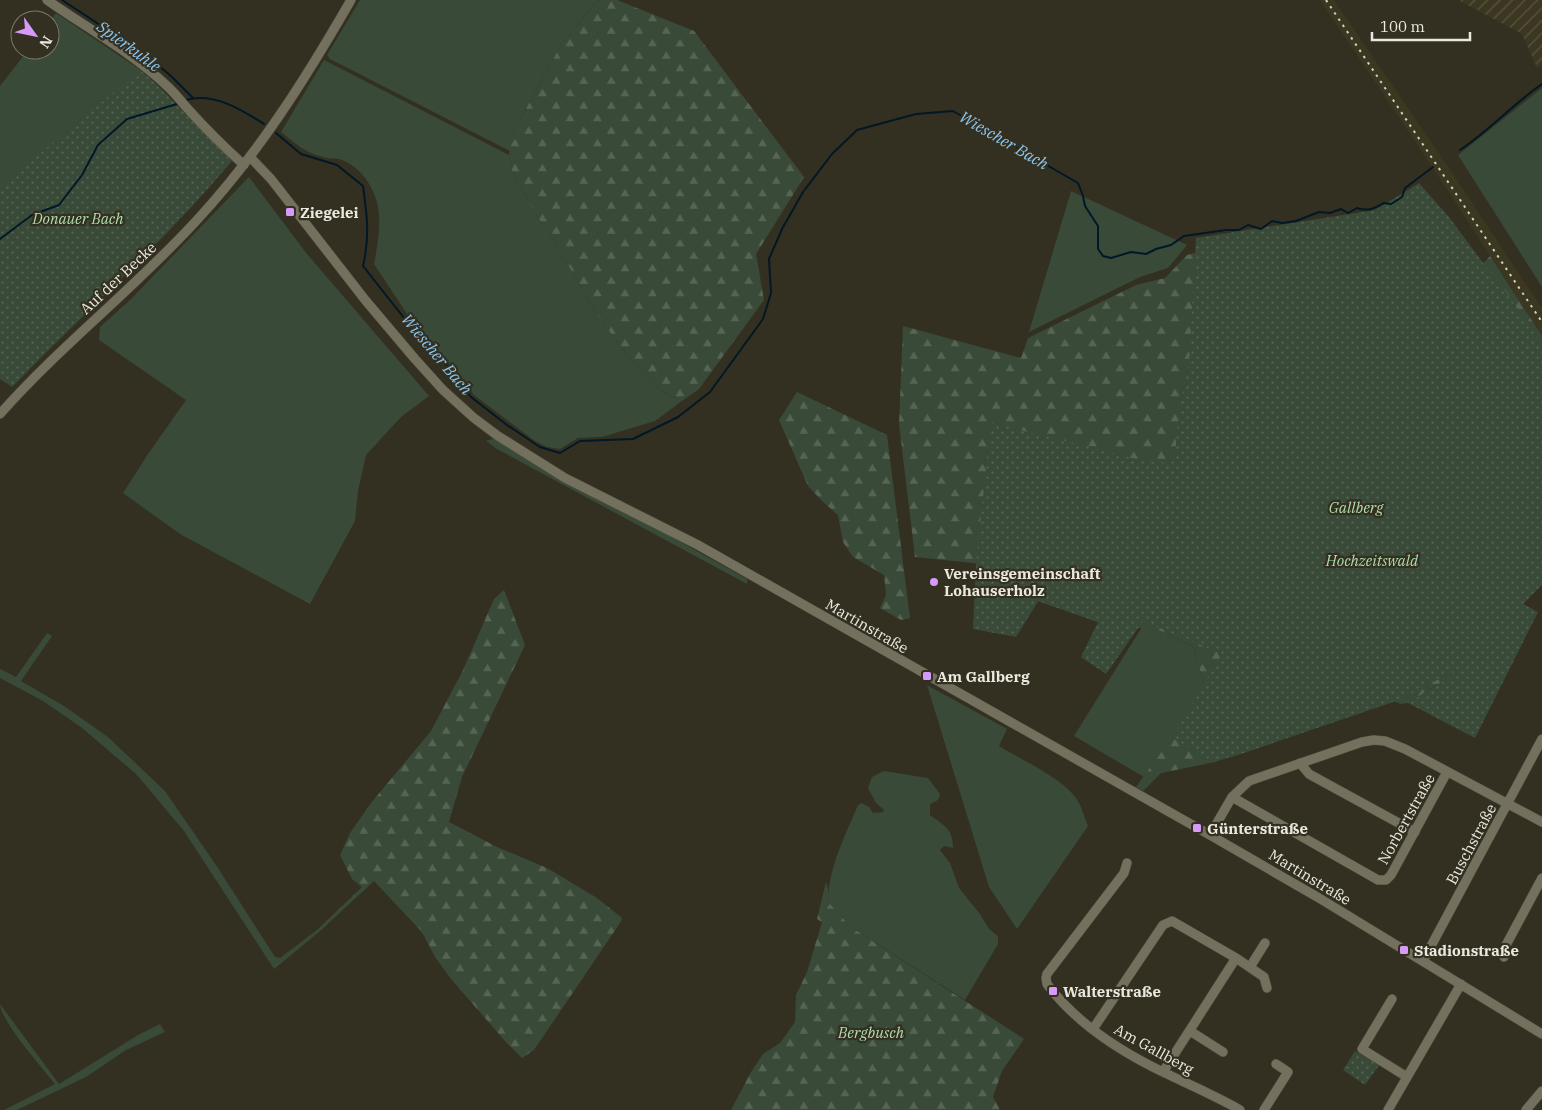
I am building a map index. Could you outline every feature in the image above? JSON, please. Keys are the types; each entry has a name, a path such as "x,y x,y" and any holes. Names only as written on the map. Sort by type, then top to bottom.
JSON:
{"street":[{"path":"47,0 142,64 167,85 244,165"},
{"name":"Auf der Becke","path":"0,414 67,344 174,244 218,197 250,157 303,82 351,0"},
{"name":"Martinstraße","path":"250,157 271,179 366,301 415,359 443,390 474,418 498,436 565,478 698,545 1210,835 1319,898 1542,1034"},
{"name":"Buschstraße","path":"1423,961 1542,739"},
{"path":"1210,835 1232,797 1249,781 1362,742 1374,740 1395,745 1542,822"},
{"path":"1300,763 1309,774 1415,832"},
{"name":"Norbertstraße","path":"1232,797 1378,880 1386,880 1391,875 1447,772"},
{"name":"Am Gallberg","path":"1127,863 1124,872 1046,978 1047,984 1093,1029 1133,1056 1240,1110"},
{"path":"1504,957 1505,947 1542,878"},
{"path":"1093,1029 1163,925 1172,920 1264,977 1267,988"},
{"path":"1250,967 1265,943"},
{"path":"1163,1072 1236,958"},
{"path":"1388,1110 1461,984"},
{"path":"1392,999 1362,1049 1407,1077"},
{"path":"1190,1031 1223,1052"},
{"path":"1264,1110 1292,1074 1276,1064"},
{"path":"1526,1110 1542,1091"}],"shaded area":[{"path":"1320,0 1334,0 1542,308 1542,336 1437,174"},
{"path":"1458,0 1542,0 1542,65 1537,68 1522,34"}],"green space":[{"path":"360,0 600,0 596,2 561,45 512,134 510,151 330,59 327,55"},
{"path":"600,0 617,0 694,31 804,177 756,254 764,300 699,389 682,401 668,395 657,387 634,363 602,322 536,215 512,171 509,155 512,134 561,45 596,2"},
{"path":"60,16 139,69 170,97 126,115 0,235 0,86 20,60 60,60"},
{"path":"324,60 509,155 512,171 536,215 602,322 634,363 657,387 668,395 682,401 655,421 602,437 578,438 560,449 547,447 535,441 474,395 450,364 411,320 374,264 379,228 378,205 369,184 361,173 354,166 339,159 325,158 311,153 281,132"},
{"name":"Donauer Bach","path":"140,70 232,161 152,248 12,387 0,379 0,187"},
{"path":"1542,88 1542,287 1458,155"},
{"path":"249,177 307,254 429,396 401,417 366,455 358,491 355,521 310,604 180,534 123,493 186,400 99,340 100,327 131,299"},
{"name":"Gallberg","path":"1419,183 1449,217 1486,267 1496,277 1542,345 1542,585 1523,604 1538,612 1475,738 1408,703 1447,679 1454,671 1402,699 1214,762 1172,738 1222,654 1143,621 1106,674 1081,657 1098,622 1038,601 1016,637 973,629 976,563 990,432 993,422 1143,460 1166,463 1175,461 1179,412 1189,364 1196,238 1375,210"},
{"path":"1071,191 1187,245 1168,268 1140,277 1029,332"},
{"name":"Gallberg","path":"1249,240 1482,265 1490,256 1542,336 1542,580 1447,679 1408,703 1401,704 1380,696 1350,710 1215,762 1161,773 1143,791 1136,787 1206,691 1193,646 1161,631 1098,622 1038,601 1016,637 982,564 915,557 899,424 903,326 1021,358 1028,338 1136,285 1165,278 1187,255"},
{"path":"797,392 887,435 910,618 901,620 880,608 886,595 884,575 853,557 843,542 838,515 808,486 779,420"},
{"path":"495,438 747,579 747,584 497,449 486,441"},
{"path":"504,590 525,645 462,777 449,822 497,847 547,868 597,898 622,918 534,1050 522,1058 451,979 435,957 422,932 374,881 319,932 317,930 362,887 352,879 340,855 350,833 371,803 431,731 463,670 494,599"},
{"path":"1142,627 1161,631 1193,646 1206,691 1144,777 1074,736"},
{"path":"47,633 52,636 21,681 64,706 108,737 165,791 216,865 275,957 280,958 317,930 319,932 274,969 184,831 136,774 82,728 43,701 0,678 0,669 16,677"},
{"path":"927,685 1007,729 999,746 1061,783 1076,798 1083,812 1088,826 1017,929 989,887"},
{"path":"884,771 928,778 940,794 938,800 930,804 930,815 950,832 953,848 944,846 940,850 950,863 959,888 980,914 989,929 998,936 998,944 965,1000 851,927 828,902 834,865 858,805 862,803 869,807 873,813 883,812 884,810 876,803 868,788 872,777"},
{"name":"Bergbusch","path":"826,882 828,902 851,927 1024,1039 1002,1071 993,1097 1000,1110 731,1110 763,1054 780,1043 795,1022 796,995 807,972 822,922 817,919"},
{"path":"0,1004 59,1084 138,1035 160,1024 165,1032 126,1050 86,1077 17,1110 4,1110 55,1084 14,1032"},
{"path":"1355,1051 1380,1064 1365,1085 1343,1070"}],"waterway":[{"name":"Spierkuhle","path":"62,0 150,58 193,98"},
{"name":"Wiescher Bach","path":"1460,150 1542,84"},
{"name":"Wiescher Bach","path":"186,100 196,98 217,100 237,108 264,124"},
{"name":"Donauer Bach","path":"0,239 32,215 59,205 82,175 98,145 127,119 177,104"},
{"name":"Wiescher Bach","path":"276,133 301,154 337,165 363,186 367,216 367,235 363,266 408,323 447,366 471,397 507,425 540,447 560,453 580,441 633,439 678,417 710,392 763,319 771,293 769,259 782,229 803,192 832,154 857,130 916,114 953,111 1078,183 1085,206 1098,226 1098,249 1103,256 1111,258 1131,252 1146,254 1171,245 1184,236 1239,230 1248,225 1261,229 1272,221 1282,223 1296,221 1319,212 1330,213 1341,209 1348,213 1357,208 1368,209 1384,203 1391,204 1402,197 1405,188 1433,167"}],"railway":[{"path":"1326,0 1542,322"}],"place":[{"name":"Ziegelei","path":"290,212"},
{"name":"Vereinsgemeinschaft Lohauserholz","path":"934,582"},
{"name":"Am Gallberg","path":"927,676"},
{"name":"Günterstraße","path":"1197,828"},
{"name":"Stadionstraße","path":"1404,950"},
{"name":"Walterstraße","path":"1053,991"}],"park label":[{"name":"Hochzeitswald","path":"1372,560"}]}
